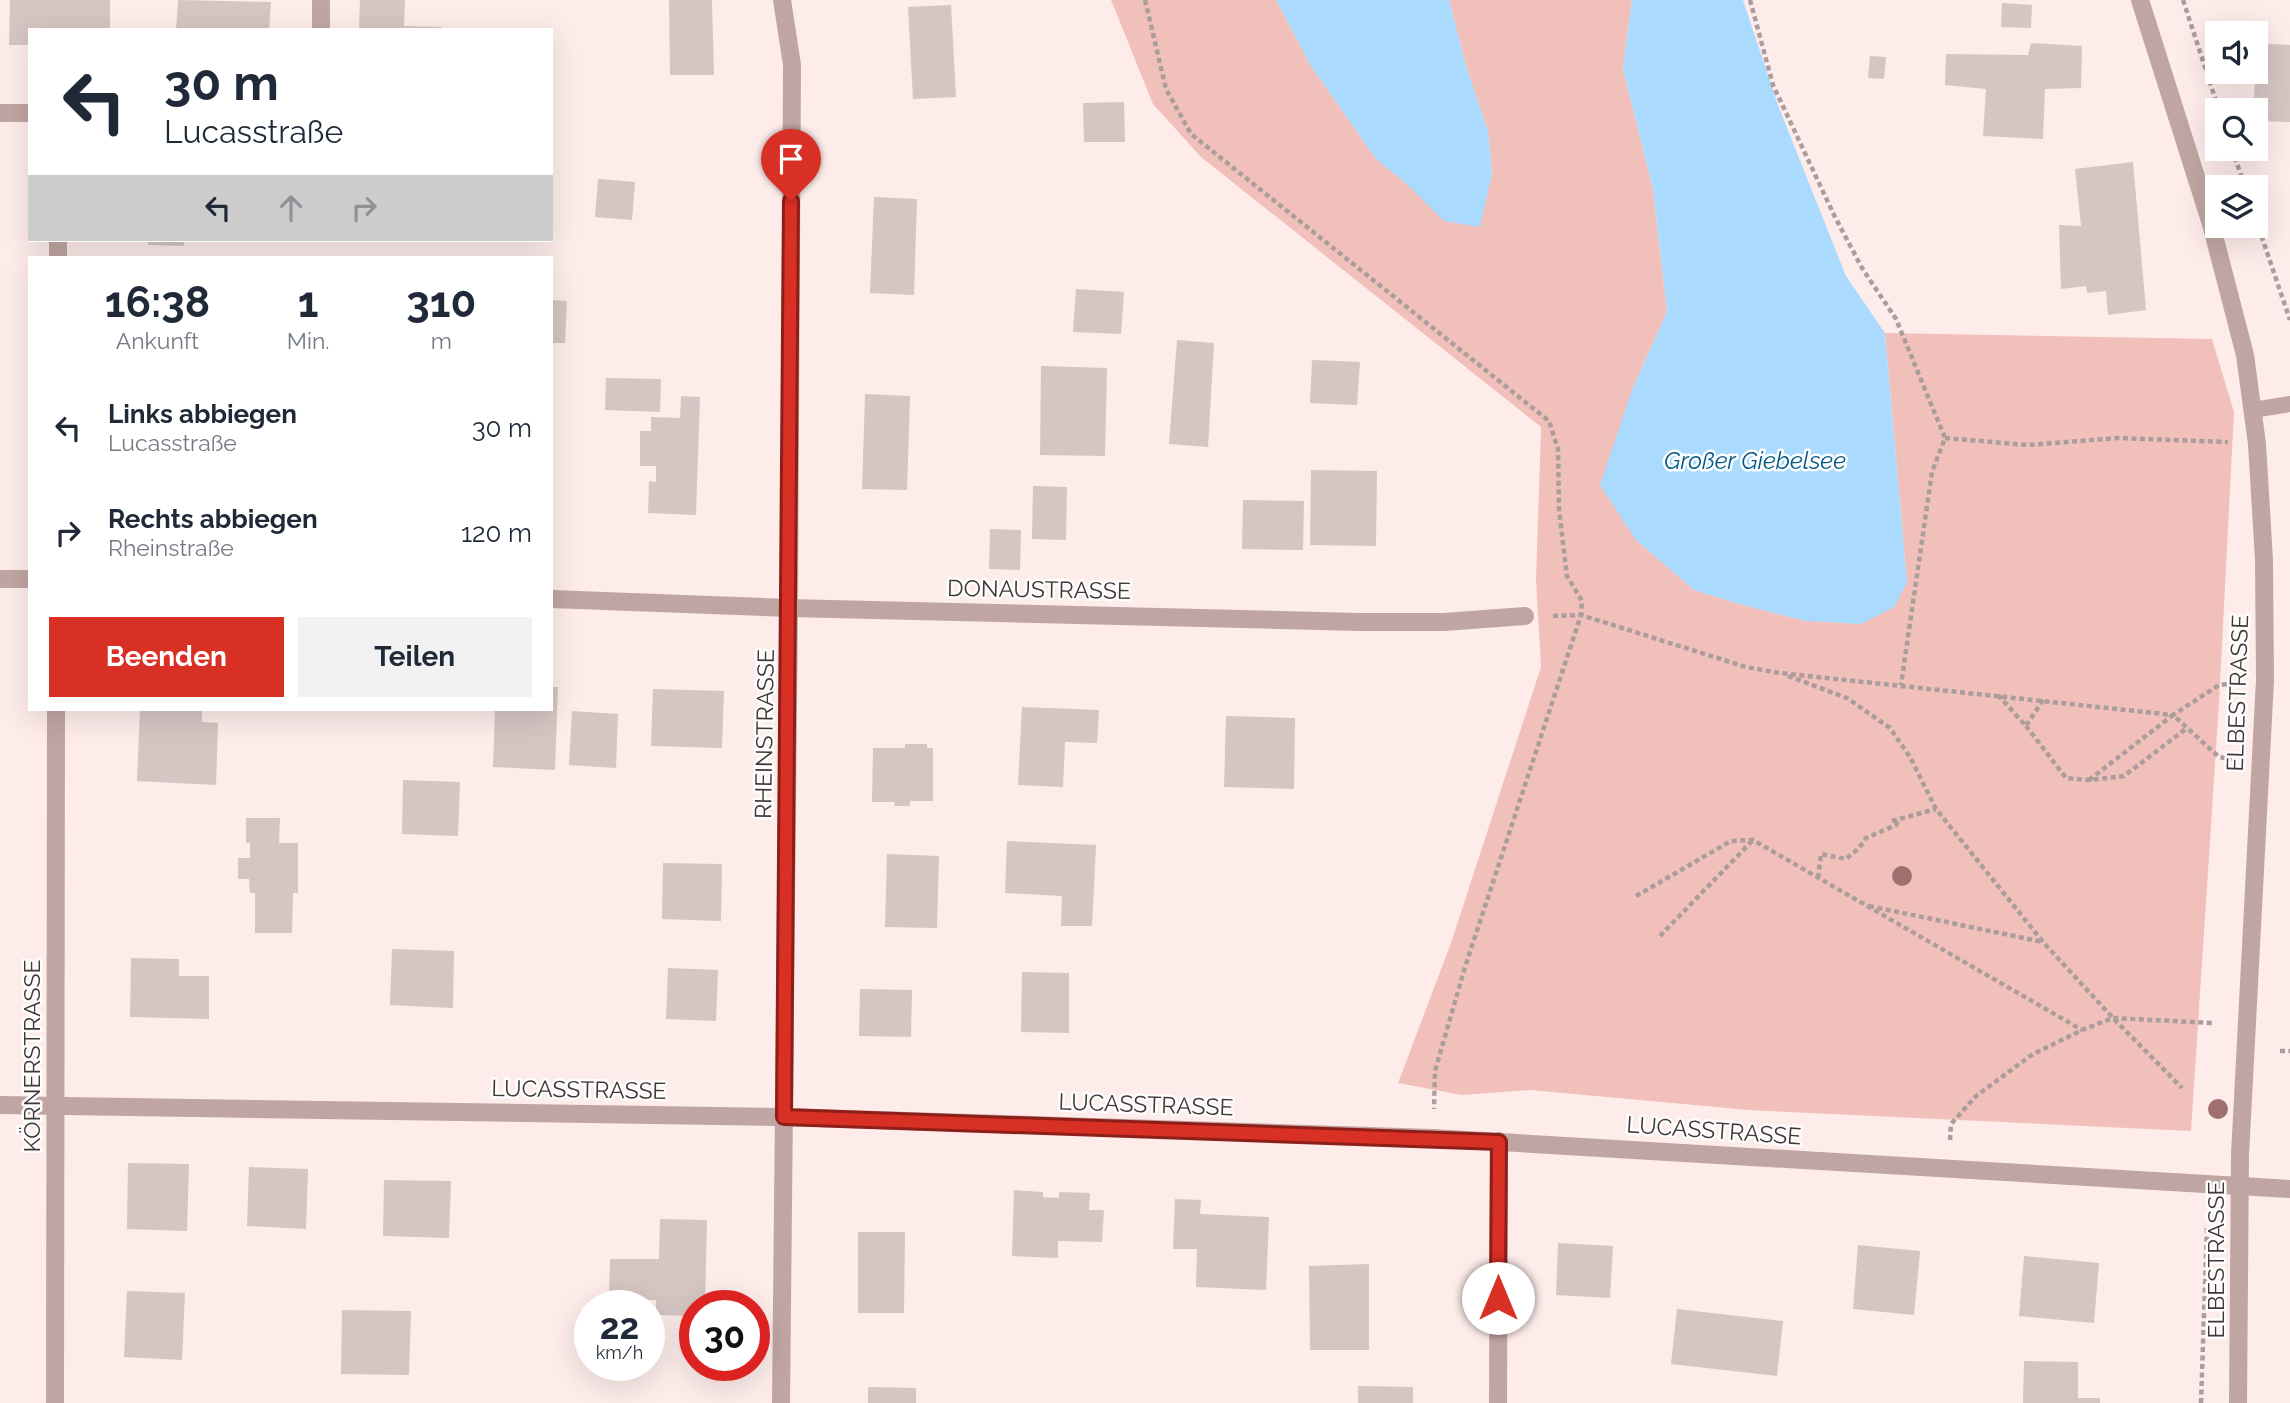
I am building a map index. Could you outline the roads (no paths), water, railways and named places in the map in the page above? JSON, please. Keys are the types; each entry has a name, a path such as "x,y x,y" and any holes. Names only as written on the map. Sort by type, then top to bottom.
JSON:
{"street":[{"path":"321,0 321,28"},
{"name":"RHEINSTRASSE","path":"781,1403 792,65 782,0"},
{"name":"ELBESTRASSE","path":"2140,0 2211,224 2245,355 2257,444 2264,560 2264,680 2240,1185 2238,1403"},
{"path":"0,113 28,113"},
{"path":"0,579 28,579"},
{"name":"DONAUSTRASSE","path":"553,599 789,608 1360,622 1444,622 1525,616"},
{"name":"KÖRNERSTRASSE","path":"55,1403 56,711"},
{"name":"LUCASSTRASSE","path":"0,1105 784,1117 1433,1138 2290,1189"},
{"path":"1498,1403 1499,1142"}],"lane":[{"path":"2253,410 2290,404"}],"water":[{"path":"1276,0 1449,0 1466,66 1488,131 1492,173 1480,227 1444,221 1408,185 1376,159 1311,66"},
{"name":"Großer Giebelsee","path":"1632,0 1743,0 1778,105 1846,276 1885,333 1907,583 1894,607 1861,624 1806,621 1694,590 1636,540 1600,485 1632,390 1667,312 1653,189 1623,69"}]}
